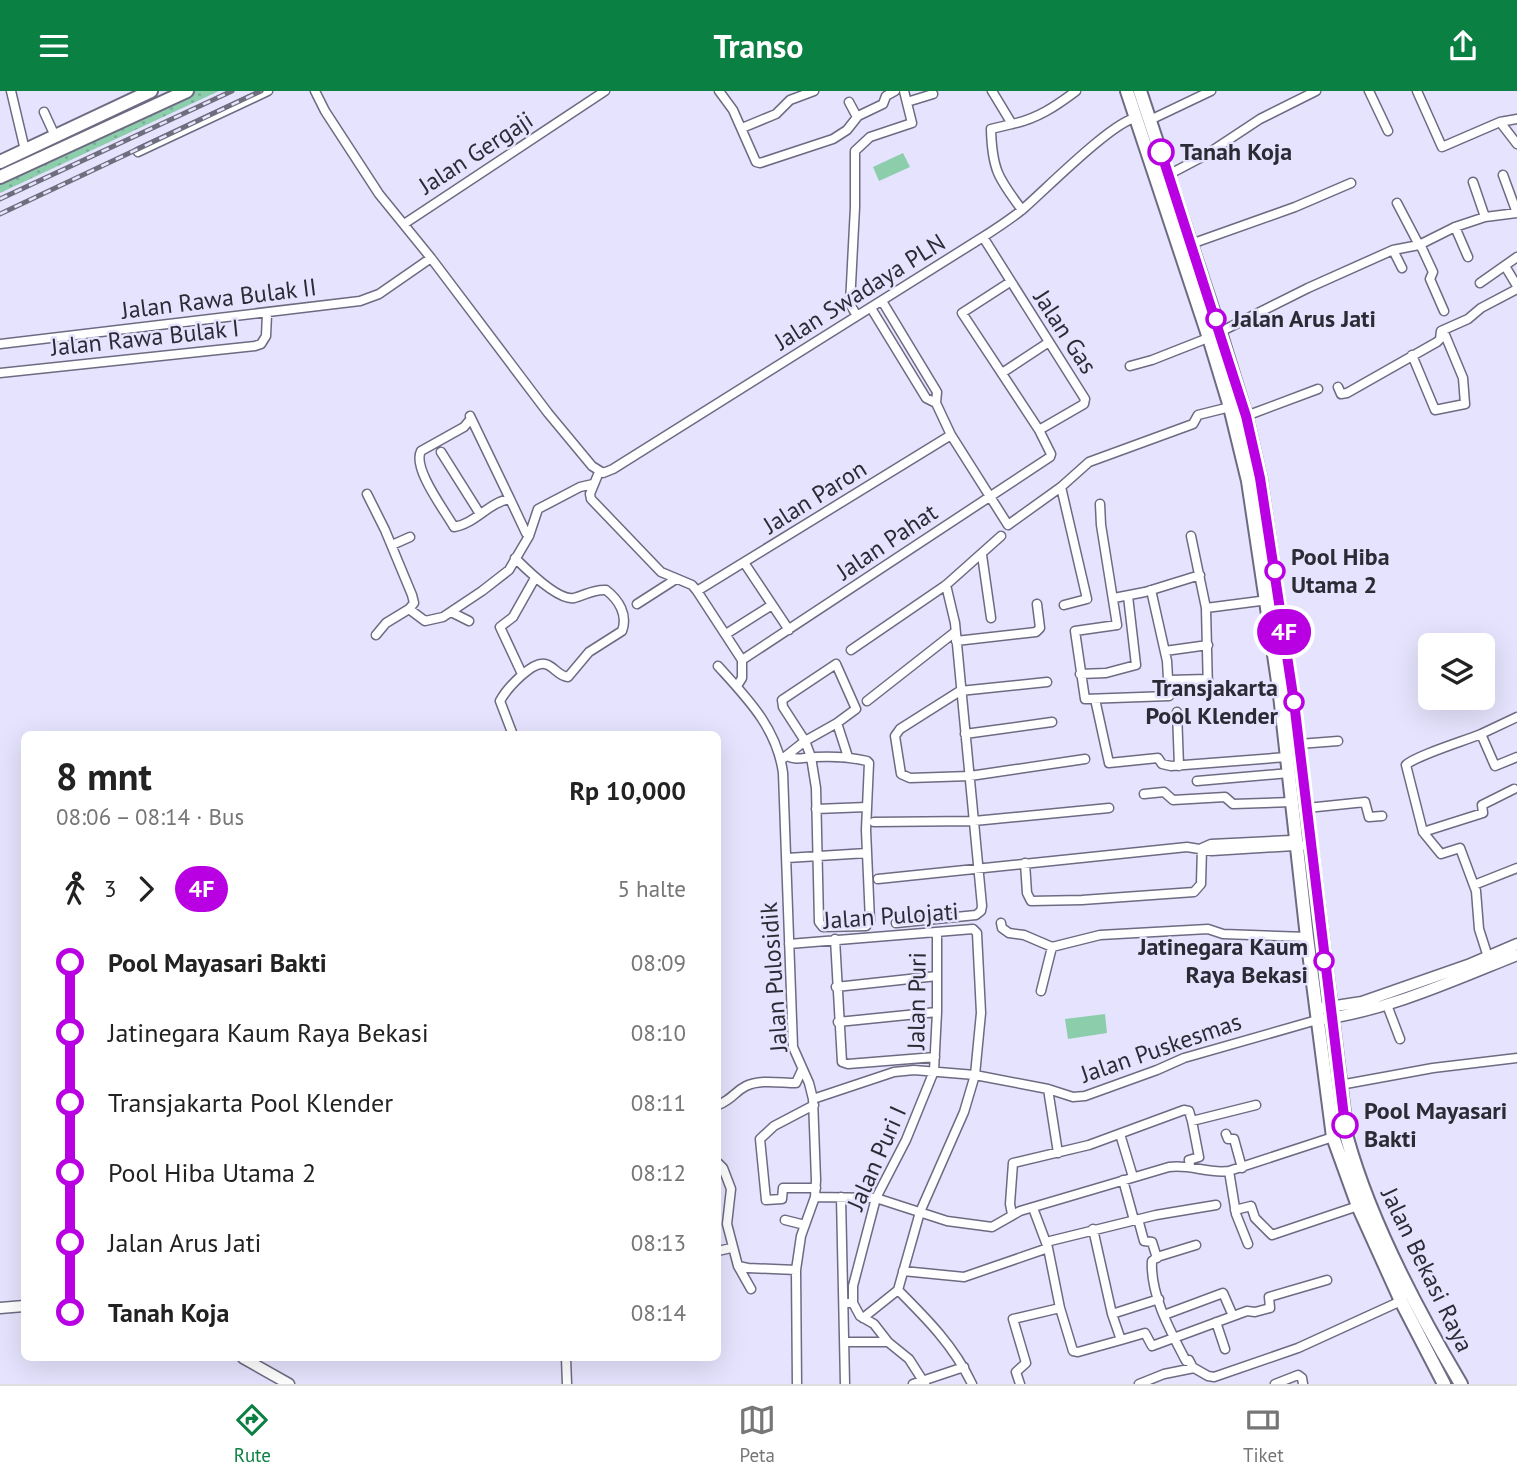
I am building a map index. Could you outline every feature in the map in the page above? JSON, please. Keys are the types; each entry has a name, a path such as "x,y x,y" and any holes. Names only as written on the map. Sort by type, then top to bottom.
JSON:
{"main road":[{"path":"0,162 151,91"},
{"path":"0,177 187,91"},
{"path":"1127,91 1131,115 1214,335"},
{"path":"1140,91 1191,244 1214,335"},
{"name":"Jalan Bekasi Raya","path":"1214,335 1248,481 1268,600 1333,1137 1358,1206 1401,1301 1444,1384"},
{"name":"Jalan Bekasi Raya","path":"1214,335 1246,416 1265,503 1299,744 1347,1138 1366,1192 1420,1312 1461,1384"}],"street":[{"path":"11,91 25,150"},
{"path":"138,152 268,91"},
{"path":"315,91 360,166 548,414 599,472 590,494 593,501 661,572 692,585 697,591 743,660 742,678 737,686"},
{"name":"Jalan Gergaji","path":"404,224 606,91"},
{"path":"719,91 742,128 756,162 760,163 834,138 847,130 857,117 883,104 886,96 895,91"},
{"path":"742,128 778,113 790,100 814,91"},
{"path":"857,316 850,304 855,149 870,137 912,123 904,91"},
{"path":"992,91 1012,124"},
{"path":"1022,210 1000,182 991,152 991,129 1030,120 1061,103 1076,91"},
{"path":"1150,120 1211,91"},
{"path":"1168,175 1204,156 1260,119 1316,91"},
{"path":"1369,91 1388,131"},
{"path":"1417,91 1443,147 1500,122 1517,119"},
{"path":"907,102 933,94"},
{"path":"849,102 857,117"},
{"path":"44,112 55,136"},
{"name":"Jalan Swadaya PLN","path":"599,472 613,469 983,237 1022,210 1131,115"},
{"path":"1500,122 1517,144"},
{"path":"1503,175 1517,222"},
{"path":"1473,182 1485,217"},
{"path":"1191,244 1295,207 1351,183"},
{"path":"1397,203 1433,272 1430,279 1444,311"},
{"path":"1130,366 1214,335 1308,288 1393,250 1420,244 1455,227 1485,217 1516,213"},
{"path":"1455,227 1468,257"},
{"name":"Jalan Gas","path":"983,237 1085,402 1040,431"},
{"path":"1393,250 1402,268"},
{"path":"1480,283 1517,257"},
{"name":"Jalan Rawa Bulak II","path":"0,344 267,314 370,299 431,258"},
{"path":"1338,387 1341,394 1348,393 1437,342 1443,330 1468,319 1517,288 1504,266"},
{"path":"1010,282 962,313 1040,431"},
{"path":"882,301 937,392 936,403 951,435 1008,525 1089,463 1194,425 1198,415 1230,407"},
{"path":"871,308 926,398 936,403"},
{"name":"Jalan Rawa Bulak I","path":"0,373 255,346 264,341 267,314"},
{"path":"1412,355 1435,410 1465,404 1463,378 1443,330"},
{"path":"1002,373 1049,342"},
{"path":"1246,416 1318,389"},
{"path":"510,499 493,505 460,527 454,527 419,463 421,451 464,427 470,419 510,499 526,533 530,536"},
{"name":"Jalan Pahat","path":"743,660 1047,460 1051,454 1040,431"},
{"name":"Jalan Paron","path":"697,591 745,564 951,435"},
{"path":"441,452 480,514"},
{"path":"409,609 428,622 436,621 451,612 509,570 530,536 538,509 580,487 593,484"},
{"path":"1061,487 1087,597 1085,601 1064,605"},
{"path":"368,494 392,545 414,603 386,623 376,635"},
{"path":"1100,504 1116,626 1075,631 1085,699 1168,697 1169,680 1165,651 1151,590"},
{"path":"1191,535 1206,608 1208,692"},
{"path":"851,650 946,585 1001,536"},
{"path":"392,545 410,537"},
{"path":"982,555 991,618"},
{"path":"511,731 499,701 522,674 542,663 563,677 568,677 589,652 623,628 625,617 606,590 591,590 571,598 535,578 515,558"},
{"path":"745,564 789,630"},
{"path":"1114,598 1200,575"},
{"path":"522,674 500,627 513,617 535,578"},
{"path":"637,604 676,579"},
{"path":"896,923 976,915 982,906 956,637 946,585"},
{"path":"1080,674 1107,673 1136,665 1128,596"},
{"path":"1206,608 1268,600"},
{"path":"867,701 956,637 1036,632 1041,628 1037,604"},
{"path":"726,635 772,605"},
{"path":"451,612 469,621"},
{"path":"1165,651 1208,645"},
{"path":"784,758 799,760 811,757 848,757 869,763 867,853 870,921 866,926 821,926 811,757 805,741 783,707 782,700 834,664 839,666 856,706 855,711 805,741 784,758"},
{"name":"Jalan Pulosidik","path":"718,666 758,709 784,758 793,1047 809,1083 813,1102 816,1188 816,1198 805,1225 796,1270 797,1384"},
{"path":"1169,680 1208,679"},
{"path":"1047,682 960,691 900,729 895,736 899,770 904,777 970,776 1085,759"},
{"path":"1095,699 1109,763 1157,758 1162,764 1179,766 1287,757"},
{"path":"1177,712 1179,766"},
{"path":"1488,957 1479,929 1474,885 1460,848 1441,853 1423,832 1406,765 1411,759 1453,746 1517,717"},
{"path":"965,734 1052,722"},
{"path":"837,723 848,757"},
{"path":"1481,734 1494,766 1517,757"},
{"path":"1299,744 1338,741"},
{"path":"1197,781 1289,773"},
{"path":"1423,832 1483,813 1482,805 1514,789"},
{"path":"1144,795 1164,792 1173,800 1225,797 1233,804 1292,802"},
{"path":"1307,808 1365,802 1369,817 1382,816"},
{"path":"816,809 867,807"},
{"path":"874,822 974,821 1109,808"},
{"path":"878,879 1187,847 1212,851 1296,842 1311,845"},
{"path":"1025,863 1027,893 1031,901 1194,892 1201,884 1202,848"},
{"path":"787,858 867,853"},
{"path":"1474,885 1517,868"},
{"path":"1001,923 1002,928 1009,933 1027,936 1052,947 1100,935 1200,929 1223,934 1307,937"},
{"name":"Jalan Pulojati","path":"789,944 973,929 976,933 981,1013 975,1075"},
{"name":"Jalan Puri","path":"934,1071 937,932"},
{"path":"835,939 838,1022 843,1064 935,1057"},
{"path":"1317,1014 1387,1005 1470,969 1488,957 1517,944"},
{"path":"1041,991 1052,947"},
{"path":"1331,1013 1517,955"},
{"path":"836,986 937,976"},
{"path":"1387,1005 1400,1039"},
{"path":"838,1022 937,1012"},
{"name":"Jalan Puskesmas","path":"816,1188 783,1188 782,1199 765,1198 760,1139 774,1126 813,1102 894,1072 934,1071 975,1075 1048,1089 1073,1097 1085,1096 1184,1058 1317,1014"},
{"path":"1340,1085 1433,1067 1517,1058"},
{"path":"721,1104 755,1083 796,1083 802,1070"},
{"name":"Jalan Puri I","path":"848,1303 876,1198 910,1132 934,1071"},
{"path":"863,1318 898,1290 920,1212 960,1123 975,1075"},
{"path":"1048,1089 1058,1153"},
{"path":"1192,1121 1256,1105"},
{"path":"1012,1214 1010,1204 1013,1163 1058,1153 1120,1134 1184,1110 1189,1111 1199,1158 1189,1160 1190,1166"},
{"path":"1120,1134 1133,1177"},
{"path":"1226,1134 1228,1139 1234,1139 1242,1168"},
{"path":"816,1198 876,1198 947,1221 996,1226 1012,1214 1169,1167 1190,1166 1216,1173 1229,1171 1333,1137"},
{"path":"721,1166 732,1189 727,1224 732,1248 738,1266 751,1289"},
{"path":"1229,1171 1236,1210 1248,1244"},
{"path":"1123,1180 1143,1241 1152,1242 1157,1258"},
{"path":"841,1196 843,1275 848,1303 845,1384"},
{"path":"902,1271 964,1276 1093,1229 1216,1205"},
{"path":"1236,1210 1251,1206 1255,1218 1259,1219 1272,1235 1358,1206"},
{"path":"1033,1208 1047,1245 1060,1308 1073,1352 1145,1333 1152,1346 1233,1316 1270,1308 1269,1297 1328,1280"},
{"path":"785,1220 805,1225"},
{"path":"721,1225 727,1224"},
{"path":"1093,1229 1112,1314 1121,1340"},
{"path":"1196,1245 1152,1261 1152,1272 1164,1315 1175,1338 1193,1368 1210,1380 1298,1348 1401,1301"},
{"path":"721,1250 732,1248"},
{"path":"738,1266 748,1269 796,1270"},
{"path":"843,1275 856,1275"},
{"path":"898,1290 940,1332 972,1384"},
{"path":"1164,1315 1223,1293 1233,1316"},
{"path":"1112,1314 1159,1299"},
{"path":"848,1303 860,1316 874,1324 888,1342 909,1359 924,1383"},
{"path":"0,1308 21,1306"},
{"path":"1020,1384 1016,1372 1026,1363 1013,1319 1060,1308"},
{"path":"1216,1322 1225,1349"},
{"path":"845,1342 888,1342"},
{"path":"248,1361 289,1384"},
{"path":"566,1361 566,1384"},
{"path":"913,1384 924,1383 964,1367"},
{"path":"1139,1384 1164,1374 1193,1368"},
{"path":"1275,1384 1298,1375 1303,1384"}],"green space":[{"path":"187,91 219,91 0,193 0,177"},
{"path":"903,153 910,167 879,181 873,167"},
{"path":"1105,1014 1107,1033 1068,1039 1065,1019"}],"railway":[{"path":"0,199 232,91"},
{"path":"0,214 261,91"}],"bus line":[{"name":"4F","path":"1161,152 1246,416 1260,478 1294,702 1345,1125"}],"place":[{"name":"Tanah Koja","path":"1161,152"},
{"name":"Jalan Arus Jati","path":"1216,319"},
{"name":"Pool Hiba Utama 2","path":"1275,571"},
{"name":"Transjakarta Pool Klender","path":"1294,702"},
{"name":"Jatinegara Kaum Raya Bekasi","path":"1324,961"},
{"name":"Pool Mayasari Bakti","path":"1345,1125"}]}
